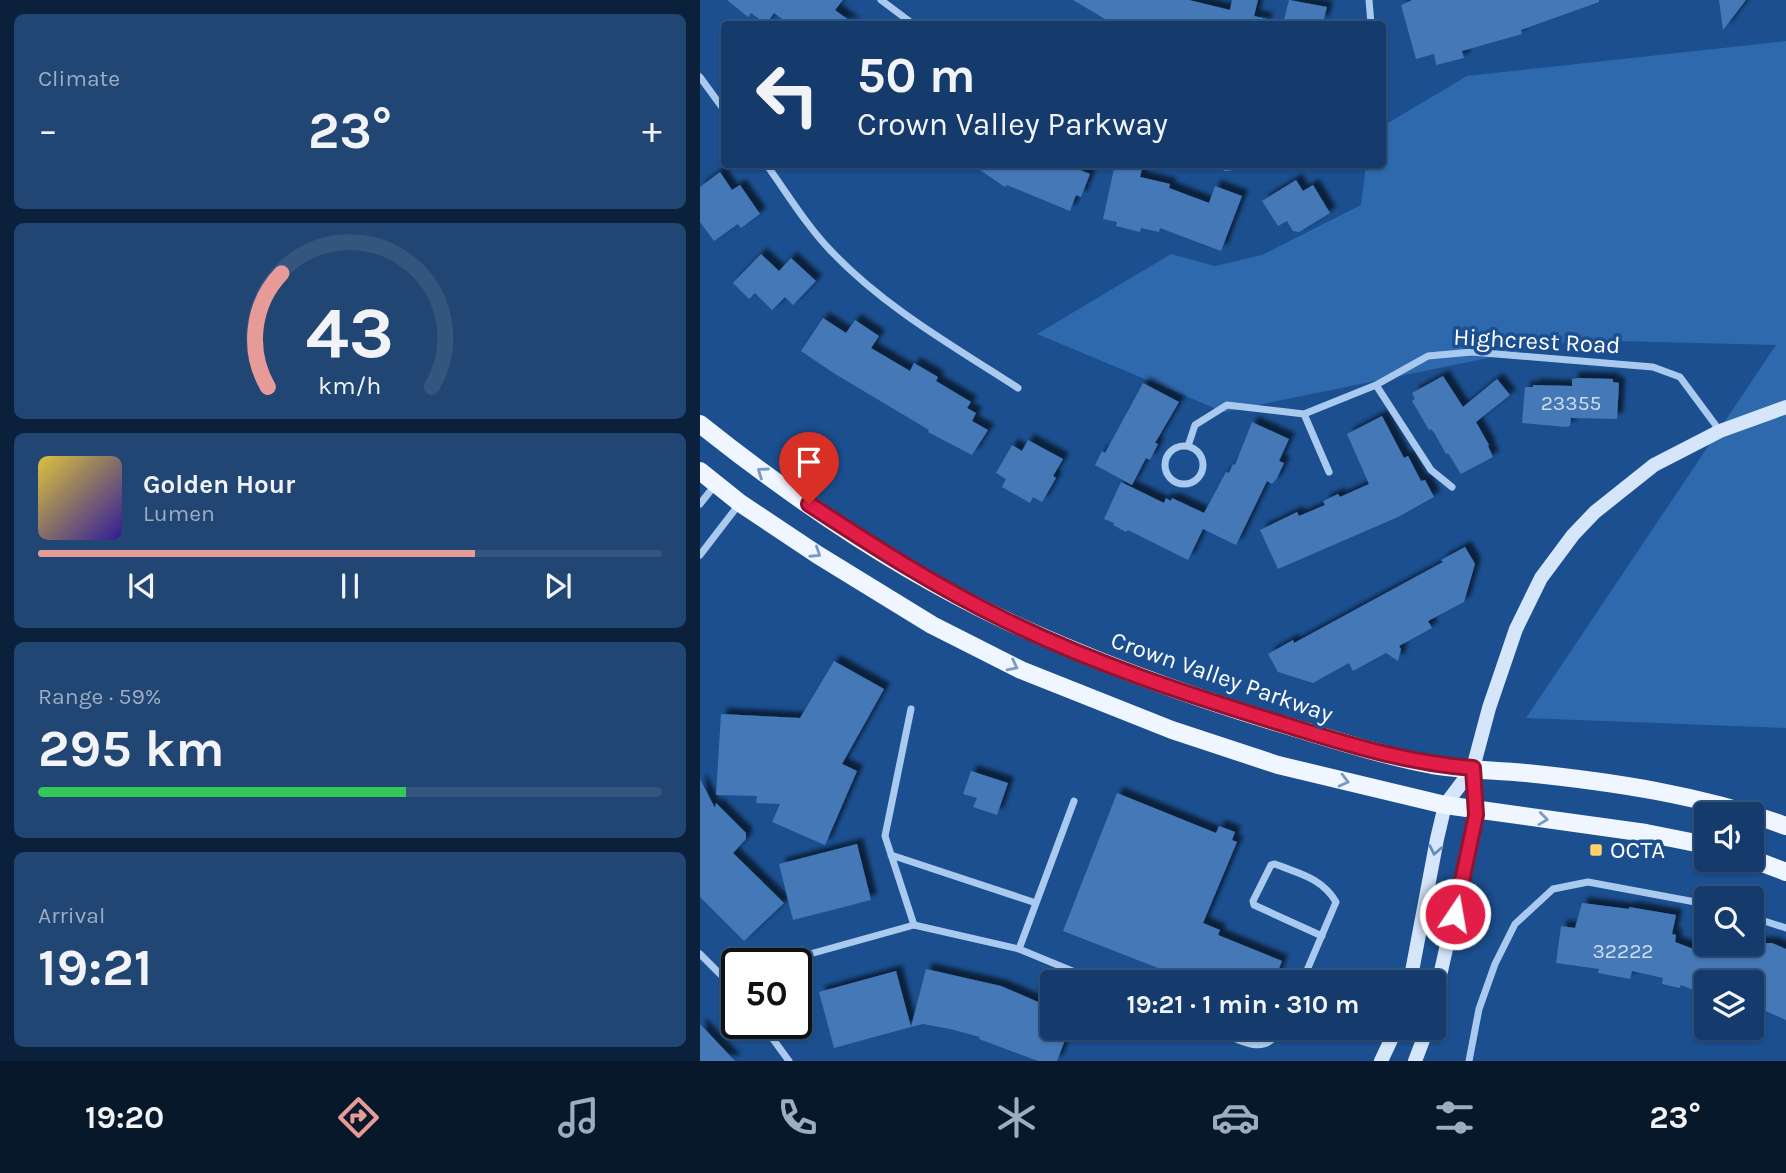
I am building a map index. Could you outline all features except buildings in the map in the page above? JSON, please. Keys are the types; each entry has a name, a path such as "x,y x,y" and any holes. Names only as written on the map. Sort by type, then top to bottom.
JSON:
{"main road":[{"path":"1442,970 1471,843 1476,810 1473,768 1489,708 1516,629 1541,578 1573,535 1595,512 1654,465 1720,431 1786,407"},
{"name":"Crown Valley Parkway","path":"700,424 750,463 876,548 949,590 1017,626 1105,663 1221,706 1347,745 1434,765 1594,780 1673,793 1786,826"},
{"path":"700,471 740,503 818,555 932,625 1041,679 1172,730 1278,765 1446,805 1624,830 1694,843"},
{"path":"1412,970 1446,805 1473,768"},
{"path":"1764,864 1786,872"},
{"path":"1381,1061 1390,1040"},
{"path":"1415,1061 1423,1040"}],"street":[{"path":"881,0 910,21"},
{"path":"1369,0 1371,21"},
{"path":"700,76 721,106"},
{"path":"769,168 830,250 859,276 913,321 1017,388"},
{"name":"Highcrest Road","path":"1188,446 1195,425 1227,405 1304,414 1376,385 1428,356 1472,352 1653,368 1680,377 1720,431"},
{"path":"1376,385 1432,470 1452,488"},
{"path":"1304,414 1329,472"},
{"name":"Highcrest Road","path":"1188,446 1203,459 1202,472 1193,482 1180,484 1174,482 1166,473 1165,461 1176,447 1188,446"},
{"path":"700,504 716,484"},
{"path":"700,555 740,503"},
{"path":"911,709 885,836 914,925"},
{"path":"1019,949 1074,801"},
{"path":"891,855 1036,903"},
{"path":"1307,970 1322,936 1336,902 1328,888 1315,880 1275,864 1271,865 1253,901 1254,905 1322,936"},
{"path":"1469,1061 1479,1009 1495,964 1515,924 1553,890 1588,883 1694,902"},
{"path":"1764,921 1786,928"},
{"path":"812,953 914,925 1019,949 1070,970"},
{"path":"700,954 721,973"},
{"path":"773,1039 789,1061"},
{"path":"1242,1040 1257,1046 1266,1046 1275,1040"}],"shaded area":[{"path":"1786,41 1786,728 1526,718 1776,345 1576,340 1224,412 1037,334 1171,254 1215,266 1262,255 1361,205 1366,168 1386,168 1386,124 1467,76"}],"place":[{"name":"OCTA","path":"1596,850"}],"route":[{"path":"809,504 897,562 949,590 1005,620 1105,663 1221,706 1347,745 1434,765 1473,768 1476,815 1455,914"}]}
